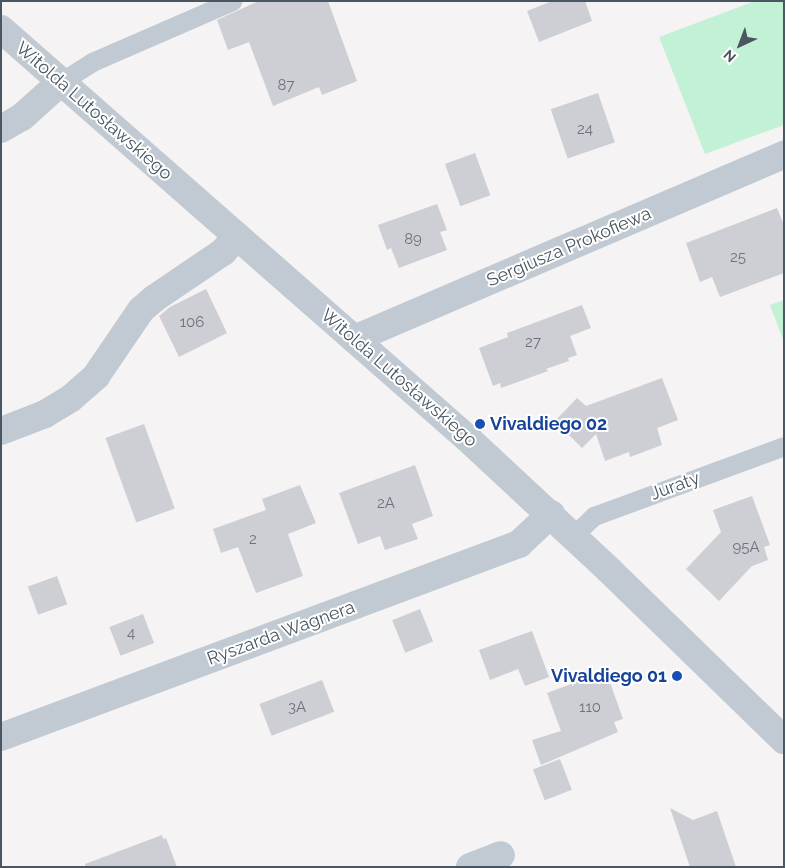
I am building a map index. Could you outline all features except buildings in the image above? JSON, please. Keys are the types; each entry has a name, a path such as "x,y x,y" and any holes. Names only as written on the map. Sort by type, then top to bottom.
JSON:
{"street":[{"name":"Witolda Lutosławskiego","path":"1,29 551,514 782,735"},
{"path":"1,129 22,117 62,82"},
{"name":"Sergiusza Prokofiewa","path":"354,339 784,155"},
{"path":"1,430 46,414 70,399 96,376 141,310 155,298 223,252 237,236"},
{"name":"Ryszarda Wagnera","path":"1,737 519,544 551,514"},
{"path":"470,867 501,855"}],"lane":[{"path":"62,82 92,62 232,1"},
{"name":"Juraty","path":"573,536 594,516 784,446"}],"green space":[{"path":"755,1 784,1 784,125 705,154 659,37"},
{"path":"784,300 784,342 770,305"}],"place":[{"name":"Vivaldiego 02","path":"480,424"},
{"name":"Vivaldiego 01","path":"677,676"}]}
